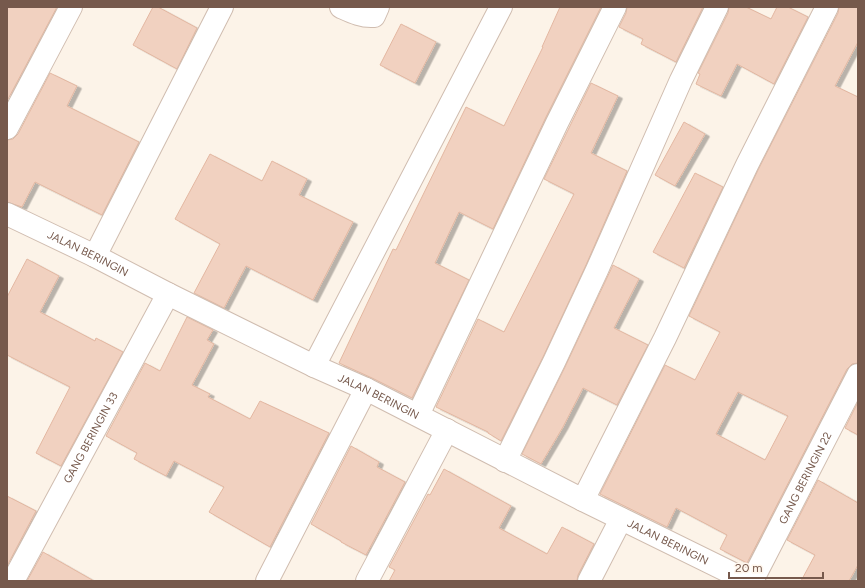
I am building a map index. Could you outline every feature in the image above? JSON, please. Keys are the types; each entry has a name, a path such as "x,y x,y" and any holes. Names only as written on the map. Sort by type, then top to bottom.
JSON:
{"street":[{"path":"7,128 70,7"},
{"path":"95,256 222,7"},
{"path":"341,7 355,14 366,16 374,16 378,7"},
{"path":"314,366 501,7"},
{"path":"418,415 557,123 615,7"},
{"path":"505,460 597,270 681,80 717,7"},
{"path":"583,500 665,338 747,165 827,7"},
{"name":"JALAN BERINGIN","path":"7,214 95,256 314,366 366,389 583,500 748,581"},
{"name":"GANG BERINGIN 33","path":"13,581 168,294"},
{"name":"GANG BERINGIN 22","path":"752,581 858,375"},
{"path":"267,581 366,389"},
{"path":"368,581 447,430"},
{"path":"588,581 621,519"}],"building":[{"path":"7,7 57,7 7,101"},
{"path":"153,7 158,7 197,28 177,69 133,45"},
{"path":"560,7 601,7 546,117 493,229 459,212 435,263 469,280 412,398 339,363 393,249 396,250 466,107 504,126 543,47"},
{"path":"627,7 703,7 676,62 641,44 643,39 619,27 626,13"},
{"path":"729,7 746,7 771,19 777,7 788,7 808,17 774,84 737,64 721,96 696,84 700,74 698,73 728,13"},
{"path":"839,7 858,7 858,42 835,86 858,97 858,363 852,364 847,369 747,563 720,549 727,535 676,508 667,527 600,494 665,365 695,380 720,332 689,316 758,170 838,13","holes":["738,392 788,416 765,460 716,434"]},
{"path":"401,24 436,42 415,83 380,65"},
{"path":"50,73 77,86 67,106 139,142 102,215 35,182 22,207 7,202 7,140 13,139 18,134"},
{"path":"591,83 618,96 591,153 627,171 586,265 543,357 501,441 488,432 436,407 478,319 504,332 574,194 544,179"},
{"path":"684,122 705,134 675,186 655,175"},
{"path":"210,154 262,181 272,161 307,179 299,195 353,222 313,300 246,266 224,308 194,293 220,244 175,219"},
{"path":"695,173 723,187 684,268 653,252"},
{"path":"27,259 59,276 40,312 95,341 96,338 123,352 61,466 36,453 70,387 7,355 7,297"},
{"path":"613,265 639,279 614,328 648,345 617,405 583,388 563,427 541,464 522,454"},
{"path":"187,317 213,330 207,340 214,344 192,385 210,394 208,397 250,419 260,401 329,433 270,547 209,512 224,487 174,461 166,476 134,459 137,453 106,436 145,363 160,371"},
{"path":"858,402 858,435 845,428"},
{"path":"351,446 379,462 377,467 405,482 366,555 311,524"},
{"path":"444,469 511,506 499,528 547,554 562,527 594,544 578,575 577,581 389,581 395,570 389,567 428,494 430,495"},
{"path":"818,480 858,503 858,565 849,581 801,581 815,555 787,540"},
{"path":"7,496 36,511 7,566"},
{"path":"43,552 94,581 27,581"}]}
